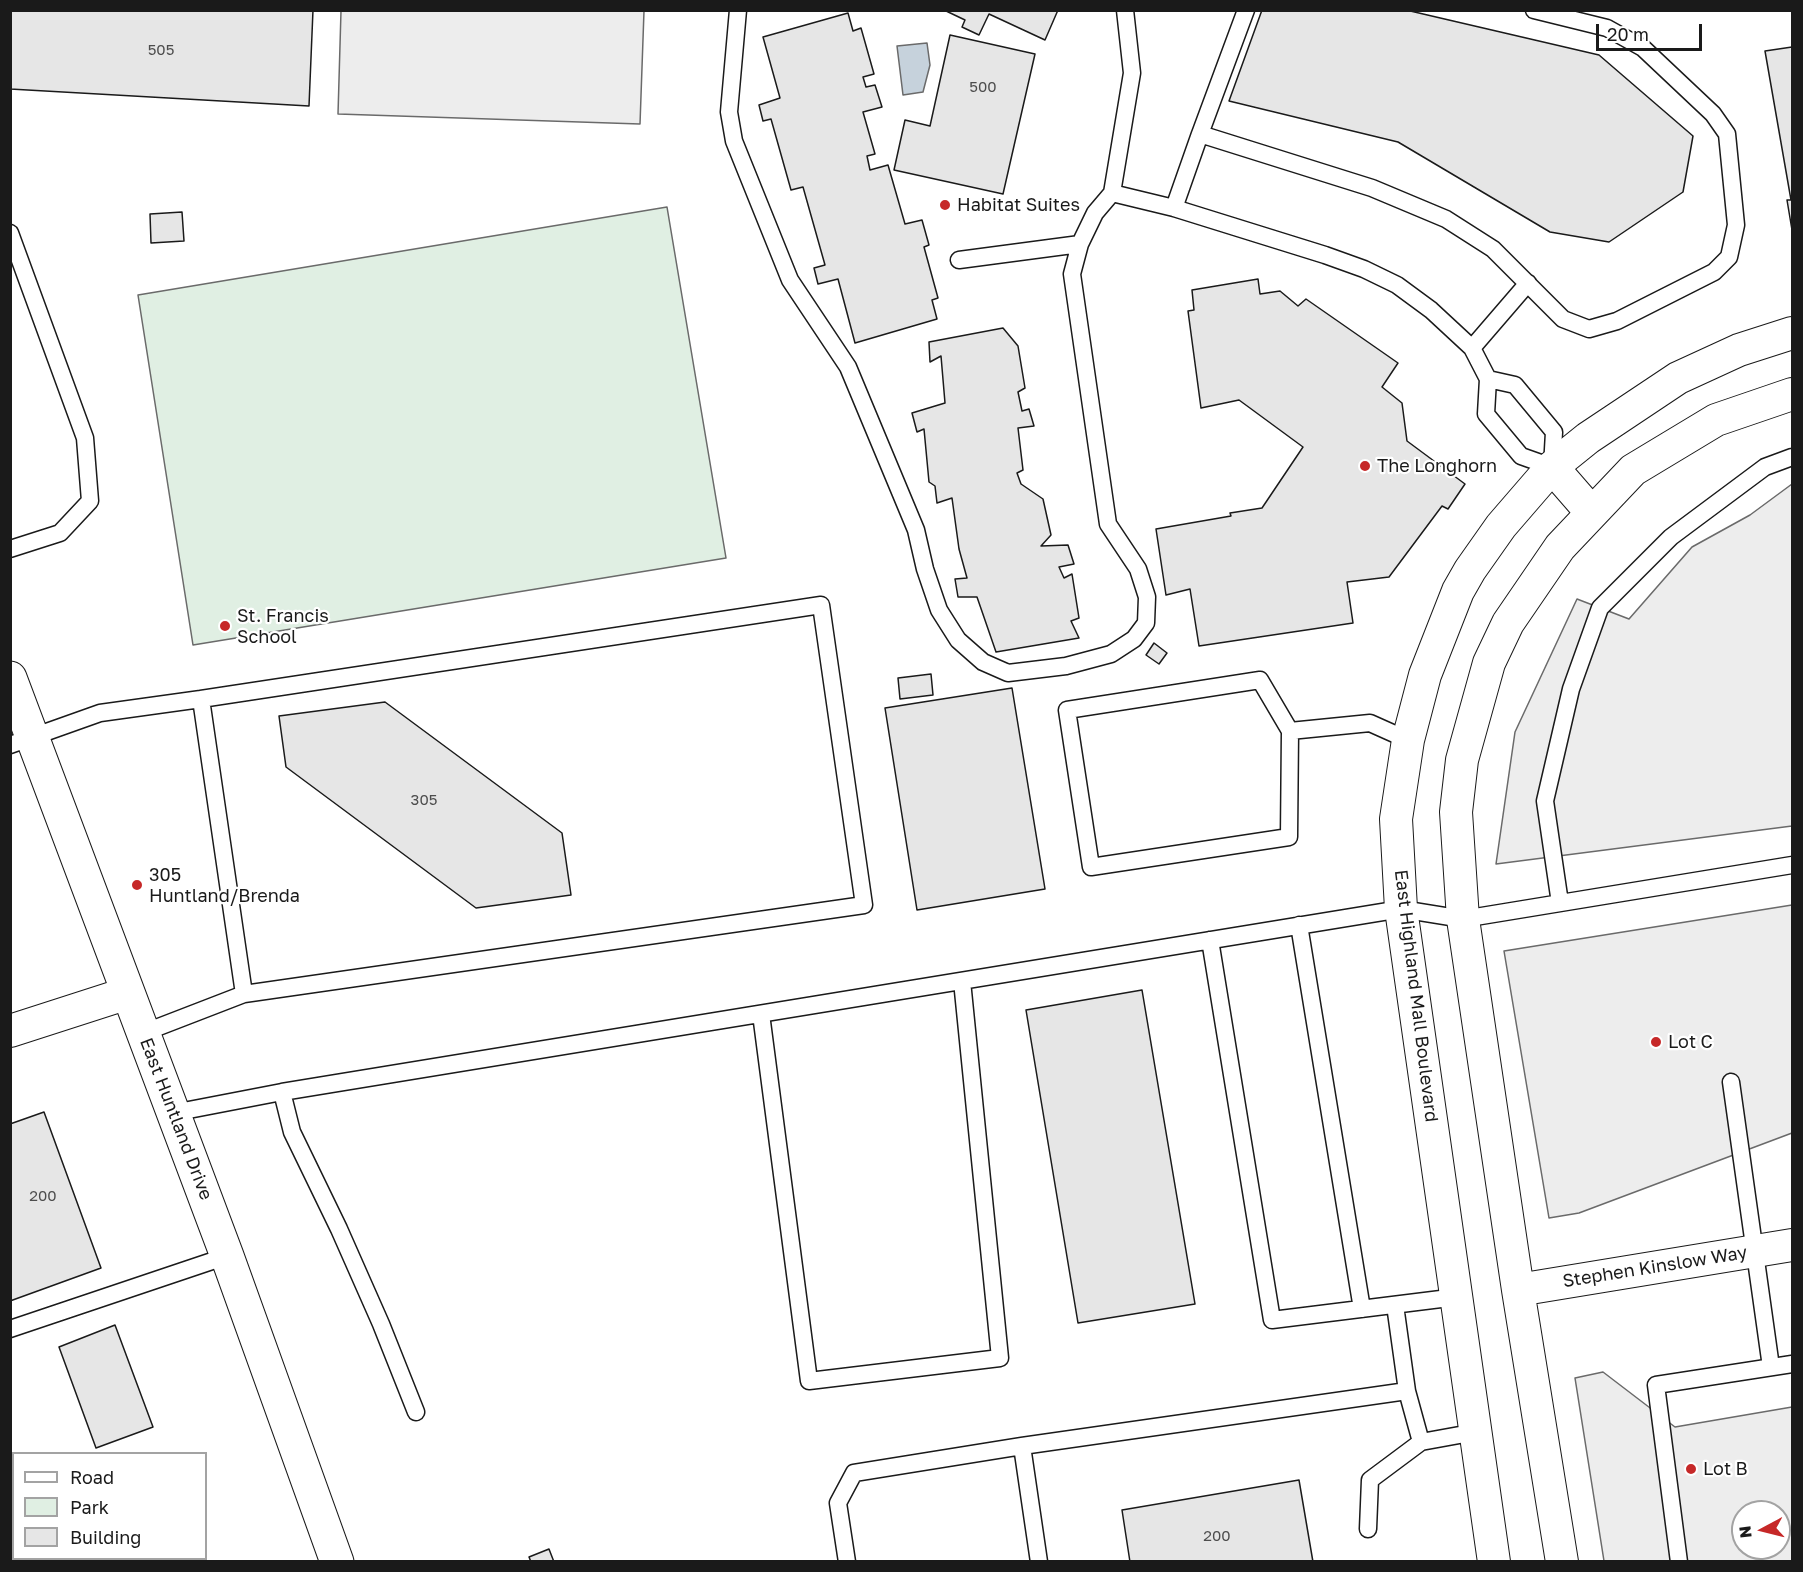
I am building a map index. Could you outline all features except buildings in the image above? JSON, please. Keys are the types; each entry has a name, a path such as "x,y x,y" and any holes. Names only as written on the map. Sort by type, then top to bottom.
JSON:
{"street":[{"name":"East Highland Mall Boulevard","path":"1494,1562 1401,909 1396,819 1408,740 1425,675 1458,591 1501,526 1552,467 1588,438 1678,378 1739,350 1792,333"},
{"path":"1562,1562 1518,1290 1463,919 1456,812 1462,760 1489,663 1508,623 1560,547 1633,470 1716,420 1792,394"},
{"path":"1552,467 1592,513"},
{"name":"East Huntland Drive","path":"10,678 21,741 128,993 227,1256 337,1562"},
{"path":"10,1031 128,993"},
{"name":"Stephen Kinslow Way","path":"1518,1290 1792,1245"}],"lane":[{"path":"738,10 729,112 734,141 790,280 848,367 916,530 925,569 939,610 958,640 983,662 1008,673 1066,666 1111,654 1134,639 1146,623 1147,597 1138,569 1108,524 1072,274 1080,244 1095,213 1112,193 1132,73 1125,10"},
{"path":"1174,208 1246,10"},
{"path":"1200,134 1372,188 1446,219 1493,249 1563,319 1589,329 1617,321 1714,272 1729,257 1736,225 1727,134 1713,114 1643,48 1607,28 1534,10"},
{"path":"1112,193 1174,208 1364,269 1405,291 1431,310 1472,348 1488,379 1486,414 1521,456 1552,467 1554,432 1515,385 1488,379"},
{"path":"10,233 86,438 90,501 60,533 10,549"},
{"path":"959,260 1080,244"},
{"path":"1472,348 1528,283"},
{"path":"1560,903 1545,801 1571,689 1600,608 1671,537 1766,467 1792,457"},
{"path":"21,741 100,713 821,605 864,905 244,994 143,1033"},
{"path":"1260,680 1290,731 1289,837 1091,867 1067,710 1260,680"},
{"path":"201,699 244,994"},
{"path":"1290,731 1370,723 1408,740"},
{"path":"173,1113 282,1092 1401,909 1463,919 1792,865"},
{"path":"1299,925 1362,1309"},
{"path":"1210,940 1272,1320 1457,1297"},
{"path":"761,1014 809,1381 1000,1358 962,981"},
{"path":"1731,1082 1771,1368"},
{"path":"282,1092 292,1132 344,1240 416,1412"},
{"path":"10,1329 227,1256"},
{"path":"1395,1305 1407,1391 1421,1442"},
{"path":"1679,1562 1656,1385 1792,1364"},
{"path":"847,1562 838,1503 854,1473 1022,1446 1407,1391"},
{"path":"1368,1529 1370,1480 1421,1442 1476,1432"},
{"path":"1022,1446 1039,1562"}],"green space":[{"path":"667,207 726,558 193,645 138,295"}],"shaded area":[{"path":"341,11 644,11 640,124 338,114"},
{"path":"927,43 930,65 923,92 903,95 897,46"},
{"path":"1792,484 1792,826 1496,864 1515,732 1577,599 1629,619 1692,547 1750,515"},
{"name":"Lot C","path":"1792,905 1792,1133 1579,1213 1549,1218 1504,951"},
{"name":"Lot B","path":"1603,1372 1675,1427 1792,1407 1792,1561 1604,1561 1575,1378"}],"place":[{"name":"Habitat Suites","path":"945,205"},
{"name":"The Longhorn","path":"1365,466"},
{"name":"St. Francis School","path":"225,626"},
{"name":"305 Huntland/Brenda","path":"137,885"},
{"name":"Lot C","path":"1656,1042"},
{"name":"Lot B","path":"1691,1469"}]}
